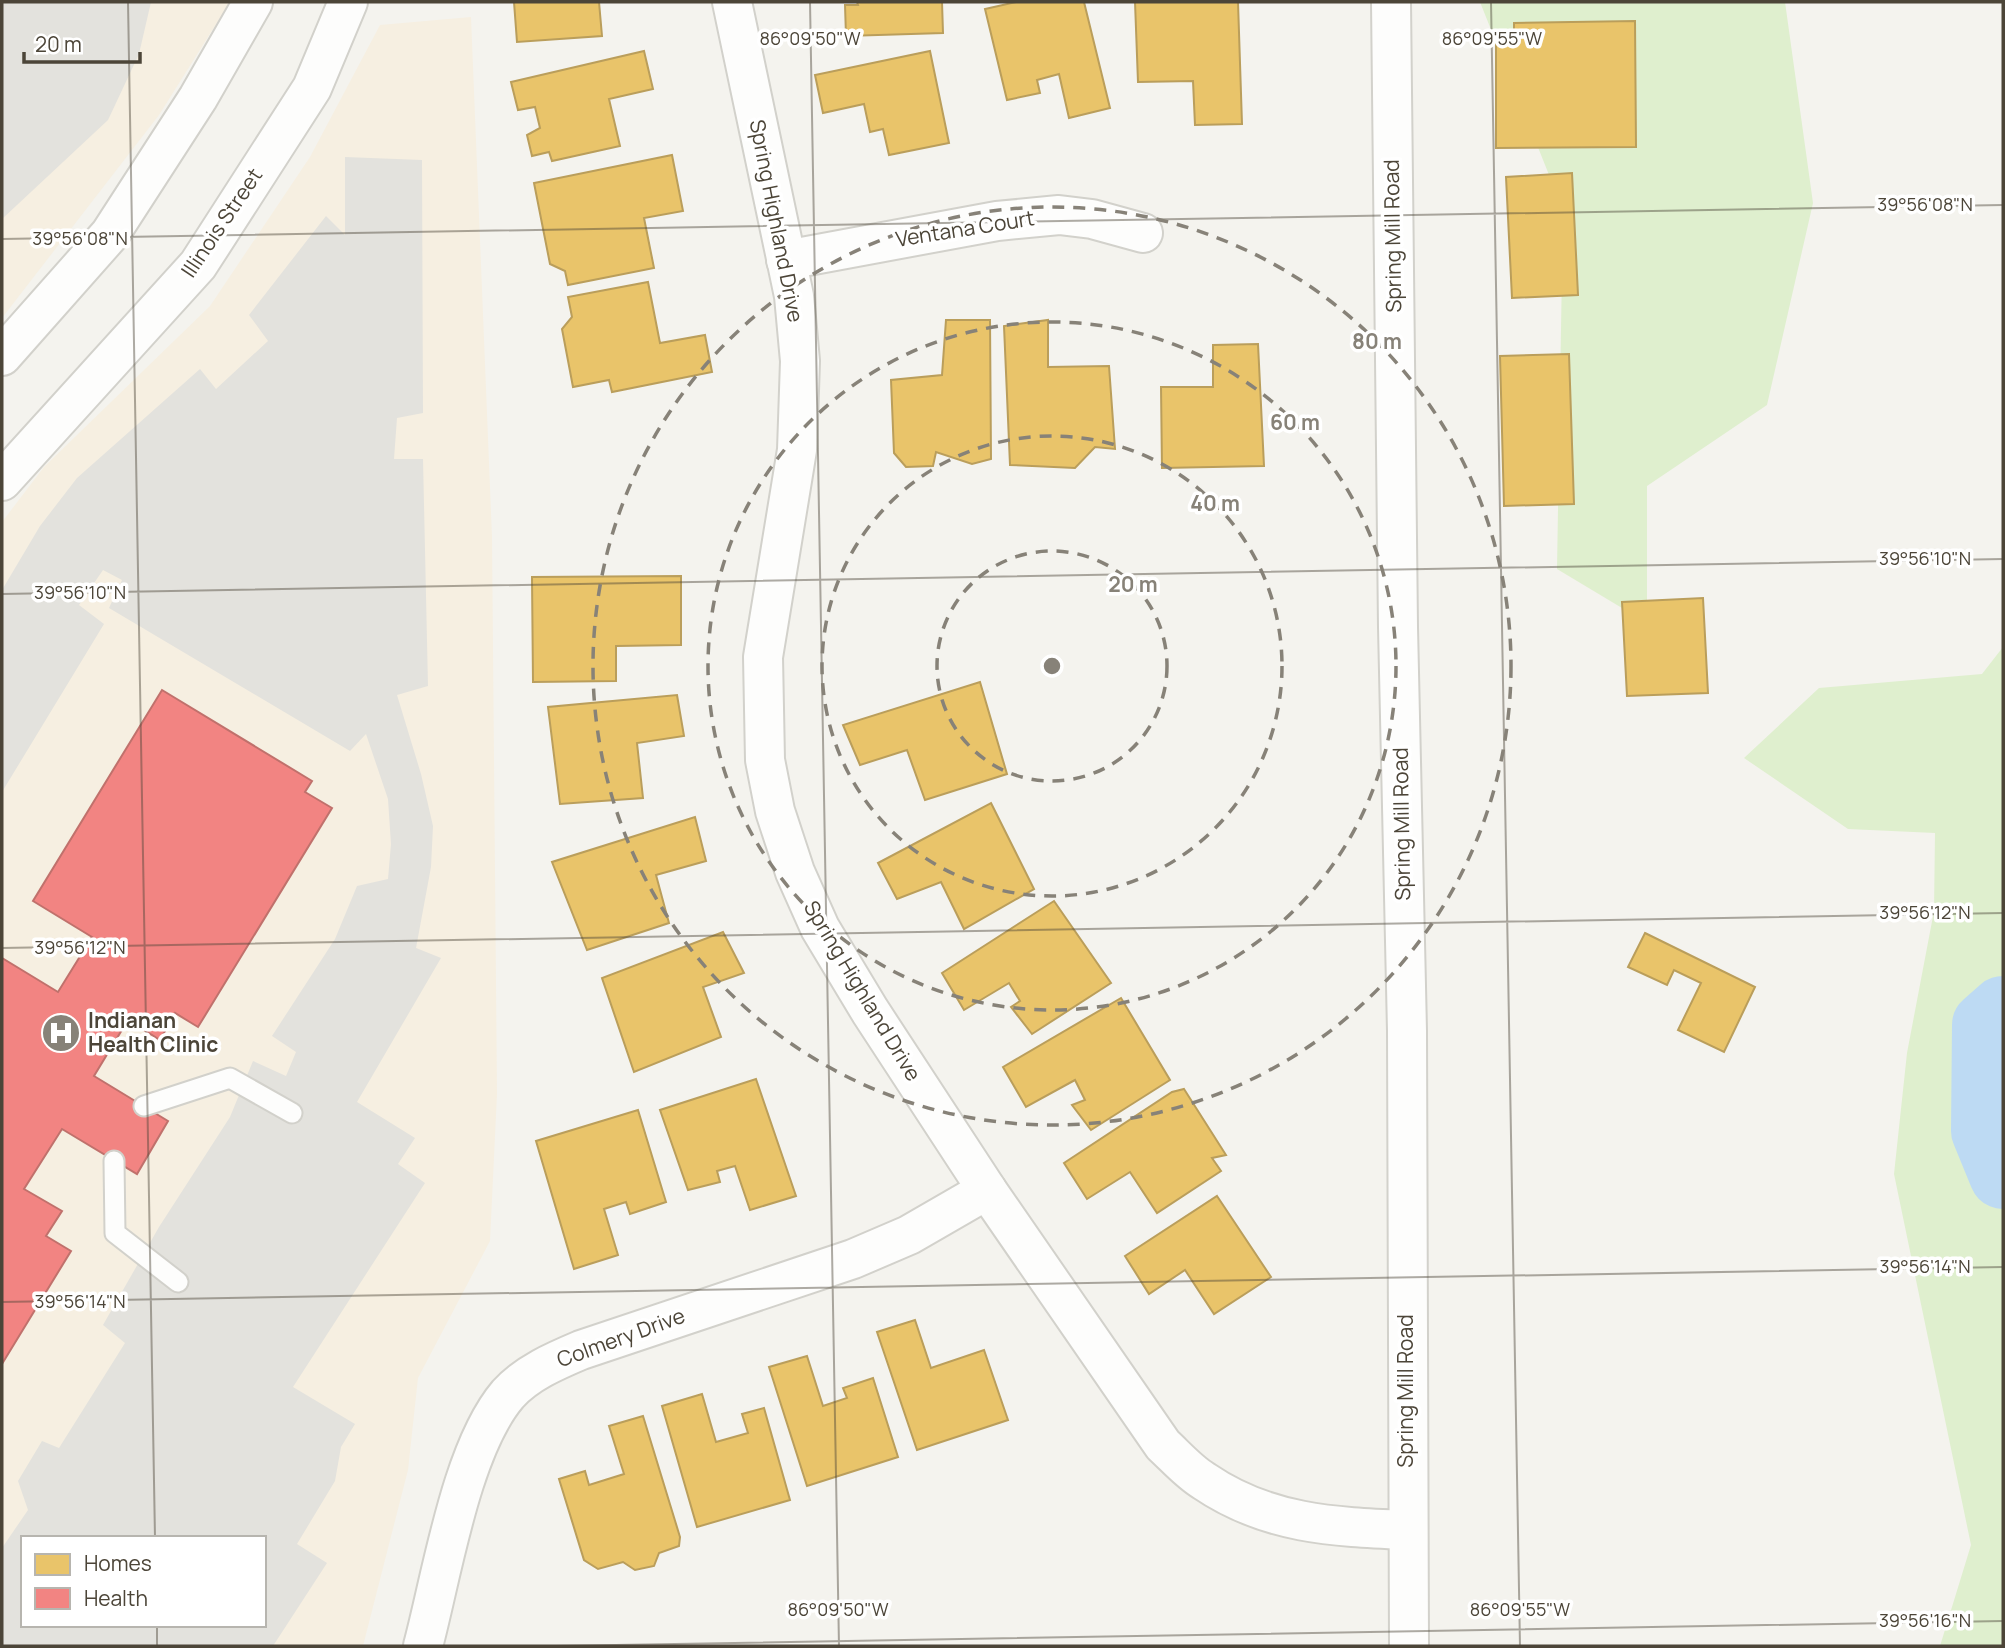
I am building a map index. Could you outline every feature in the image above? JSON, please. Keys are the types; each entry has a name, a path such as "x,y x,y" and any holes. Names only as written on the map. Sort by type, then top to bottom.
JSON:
{"street":[{"path":"2,356 110,234 198,98 253,2"},
{"name":"Illinois Street","path":"2,481 198,265 312,88 348,2"},
{"name":"Spring Highland Drive","path":"732,2 794,296 800,405 797,450 763,657 765,760 775,811 795,872 820,928 987,1189 1163,1445 1201,1480 1259,1510 1332,1528 1406,1530"},
{"name":"Spring Mill Road","path":"1391,2 1398,627 1407,1031 1406,1530 1409,1646"},
{"name":"Ventana Court","path":"786,260 997,220 1059,215 1092,219 1143,233"},
{"name":"Colmery Drive","path":"423,1646 472,1457 487,1426 509,1394 542,1367 581,1350 853,1259 909,1236 987,1189"}],"lane":[{"path":"144,1106 230,1078 292,1113"},
{"path":"114,1161 115,1233 178,1282"}],"shaded area":[{"path":"2,2 230,2 159,115 2,318"},
{"path":"2,2 151,2 139,54 108,120 2,219"},
{"path":"471,17 492,537 497,1094 490,1241 418,1378 408,1470 363,1646 2,1646 2,522 44,467 210,306 310,157 380,25"},
{"path":"345,157 422,160 423,413 397,418 394,459 423,459 428,686 397,695 421,774 433,826 431,867 416,948 441,958 357,1102 415,1138 398,1164 425,1183 293,1387 355,1424 341,1447 335,1481 297,1544 327,1563 273,1646 2,1646 2,1548 28,1510 18,1481 42,1441 59,1448 125,1343 103,1325 159,1227 230,1117 253,1061 286,1076 296,1052 272,1036 335,939 357,886 388,879 391,844 388,799 366,734 350,751 109,608 122,580 103,570 79,605 104,624 2,792 2,590 40,526 77,478 200,369 216,389 268,341 249,315 326,216 345,235"}],"green space":[{"path":"1480,2 1785,2 1813,203 1767,405 1647,486 1647,623 1557,569 1563,210"},
{"path":"2003,647 2003,1646 1940,1646 1971,1545 1894,1174 1907,1053 1934,911 1935,833 1848,829 1744,758 1819,688 1982,674"}],"building: Homes":[{"path":"514,2 599,2 602,36 517,42"},
{"path":"857,2 942,2 943,33 846,36 845,5 858,5"},
{"path":"1016,2 1084,2 1110,108 1069,118 1059,74 1037,80 1040,93 1007,100 985,9"},
{"path":"1135,2 1238,2 1242,124 1195,125 1193,81 1138,82"},
{"path":"1635,21 1636,147 1496,148 1496,44 1514,44 1514,23"},
{"path":"644,51 653,89 609,99 620,146 552,161 549,152 532,156 527,135 540,128 535,107 518,110 511,82"},
{"path":"930,51 949,143 889,155 883,129 870,132 864,104 823,113 815,75"},
{"path":"672,155 683,211 644,218 654,268 568,285 565,271 550,264 534,183"},
{"path":"1572,173 1578,295 1512,298 1506,177"},
{"path":"648,282 660,343 705,335 712,372 612,392 609,380 573,387 562,329 572,317 568,297"},
{"path":"946,320 990,320 991,459 972,464 936,452 933,466 906,467 894,453 891,380 942,375"},
{"path":"1048,320 1048,367 1109,366 1115,449 1095,447 1075,468 1010,465 1004,326"},
{"path":"1258,344 1264,466 1162,468 1161,387 1213,387 1213,345"},
{"path":"1569,354 1574,504 1504,506 1500,356"},
{"path":"681,576 681,645 616,646 616,681 533,682 532,577"},
{"path":"1703,598 1708,693 1627,696 1622,602"},
{"path":"980,682 1007,774 925,800 907,750 860,765 843,725"},
{"path":"677,695 684,736 637,743 643,798 560,804 548,707"},
{"path":"991,803 1034,889 964,929 941,882 897,899 878,863"},
{"path":"695,817 706,861 656,875 669,923 587,950 552,862"},
{"path":"1054,901 1111,983 1032,1034 1011,1007 1020,1001 1009,983 964,1010 942,973"},
{"path":"723,932 744,973 703,987 721,1037 634,1072 602,978"},
{"path":"1645,933 1755,987 1724,1052 1678,1030 1701,983 1674,970 1667,985 1628,967"},
{"path":"1121,998 1170,1080 1091,1130 1072,1105 1085,1100 1075,1080 1026,1107 1003,1067"},
{"path":"756,1079 796,1196 750,1210 735,1166 717,1171 720,1182 688,1190 660,1110"},
{"path":"1184,1089 1226,1155 1212,1158 1221,1171 1157,1213 1130,1172 1087,1199 1064,1163 1172,1092"},
{"path":"638,1110 666,1202 630,1214 626,1202 604,1209 618,1255 574,1269 536,1141"},
{"path":"1217,1196 1271,1277 1214,1314 1185,1270 1149,1294 1125,1256"},
{"path":"915,1320 931,1368 984,1350 1008,1420 917,1450 877,1332"},
{"path":"807,1356 823,1406 847,1398 843,1388 873,1378 898,1457 807,1486 769,1367"},
{"path":"702,1394 716,1442 748,1433 742,1414 764,1408 790,1500 697,1527 662,1406"},
{"path":"643,1416 680,1537 679,1546 659,1553 654,1566 635,1570 623,1562 598,1569 584,1560 559,1479 585,1471 589,1485 624,1474 609,1426"}],"building: Health":[{"name":"Indianan Health Clinic","path":"162,690 312,781 305,792 332,808 198,1027 175,1013 160,1040 128,1020 94,1076 168,1121 137,1174 62,1129 24,1189 62,1211 46,1236 71,1251 2,1364 2,958 58,992 92,937 33,901"}],"waterway":[{"path":"2003,1010 1986,1025 1985,1131 2003,1175"}],"place":[{"name":"Indianan Health Clinic","path":"61,1033"}]}
